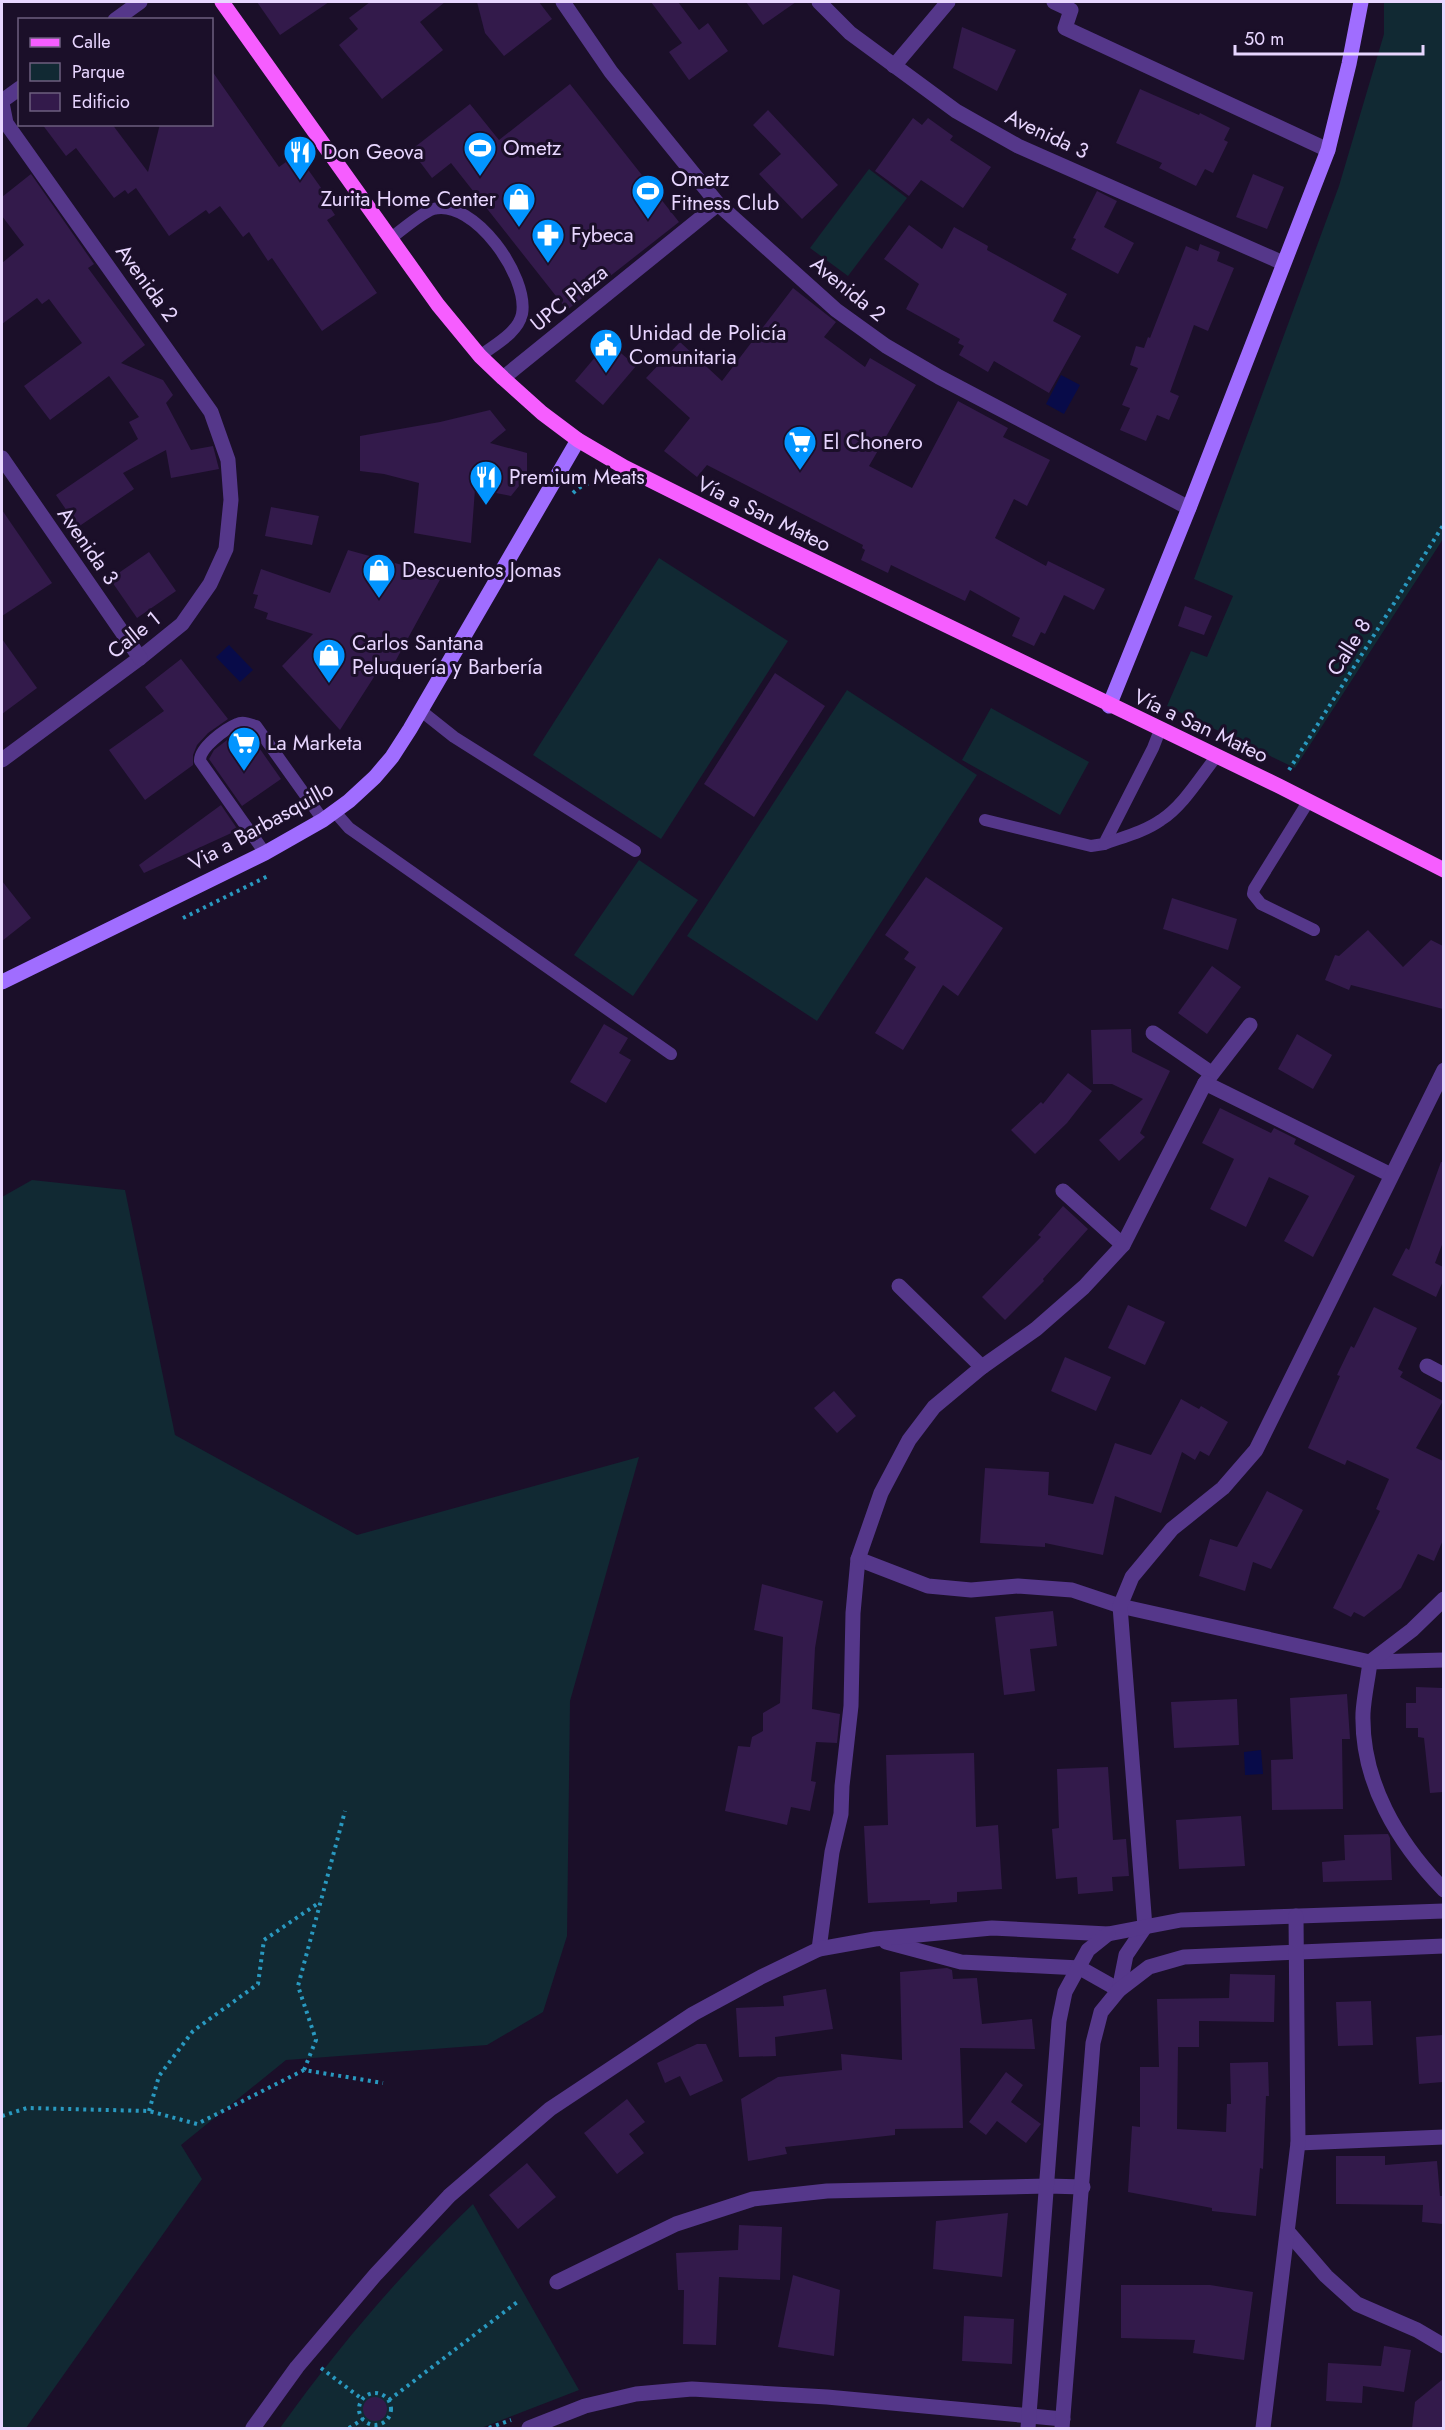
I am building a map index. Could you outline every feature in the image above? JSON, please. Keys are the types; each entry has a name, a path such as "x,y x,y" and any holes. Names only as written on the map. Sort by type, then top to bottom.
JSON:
{"main road":[{"name":"Vía a San Mateo","path":"222,2 438,305 480,356 542,413 578,440 624,467 772,541 1109,706 1279,786 1443,870"},
{"path":"1109,706 1189,508 1328,150 1350,64 1361,2"},
{"name":"Via a Barbasquillo","path":"2,982 265,853 329,816 375,777 392,757 578,440"}],"street":[{"path":"117,18 140,2"},
{"name":"Avenida 2","path":"562,2 611,72 718,204 836,310 885,346 1189,508"},
{"name":"Avenida 3","path":"819,2 850,33 956,111 1018,146 1283,263"},
{"path":"894,66 948,2"},
{"path":"1054,2 1071,10 1065,28 1328,150"},
{"path":"2,102 18,90"},
{"name":"Avenida 2","path":"2,102 6,123 211,412 228,460 231,500"},
{"name":"UPC Plaza","path":"503,378 718,204"},
{"name":"Avenida 3","path":"2,458 140,658"},
{"name":"Calle 1","path":"2,760 140,658 182,624 210,584 226,549 231,500"},
{"path":"819,1949 832,1852 841,1814 851,1706 853,1613 858,1559 881,1493 909,1440 934,1407 982,1367 1036,1329 1076,1294 1123,1245 1208,1078 1250,1025"},
{"path":"1153,1033 1208,1078 1391,1175"},
{"path":"1119,1990 1126,1955 1145,1927 1120,1606 1132,1577 1172,1529 1223,1488 1256,1450 1443,1070"},
{"path":"1063,1191 1123,1245"},
{"path":"899,1286 982,1367"},
{"path":"1427,1366 1443,1375"},
{"path":"858,1559 928,1586 971,1590 1018,1586 1072,1590 1120,1606 1370,1662 1443,1660"},
{"path":"1443,1599 1412,1630 1370,1662 1363,1714 1369,1767 1390,1821 1418,1864 1443,1890"},
{"path":"253,2428 297,2367 376,2274 449,2196 550,2109 693,2014 819,1949 875,1939 992,1928 1108,1934 1181,1920 1443,1911"},
{"path":"1263,2428 1298,2142 1296,1916"},
{"path":"1029,2422 1059,2021 1065,1992 1088,1950 1108,1934"},
{"path":"875,1939 961,1962 1080,1968 1119,1990"},
{"path":"529,2428 585,2406 636,2394 692,2389 827,2397 1029,2422 1063,2424 1093,2043 1101,2012 1119,1990 1149,1967 1184,1957 1443,1946"},
{"path":"1298,2142 1443,2137"},
{"path":"557,2282 676,2224 753,2199 827,2191 1083,2187"},
{"path":"1288,2232 1326,2276 1357,2304 1417,2330 1443,2346"}],"lane":[{"path":"391,238 432,210 451,208 484,230 503,255 516,279 522,299 522,315 516,328 480,356"},
{"path":"420,710 454,736 635,851"},
{"path":"265,853 200,761 200,754 204,747 237,723 256,726 329,816 671,1054"},
{"path":"1104,844 1160,730"},
{"path":"985,820 1091,846 1104,844 1162,820 1177,806 1216,757"},
{"path":"1308,802 1253,894 1261,904 1314,930"}],"path":[{"path":"567,503 580,486 598,482 619,488"},
{"name":"Calle 8","path":"1279,786 1443,524"},
{"path":"177,921 275,872"},
{"path":"304,2070 316,2040 298,1986 345,1811"},
{"path":"149,2111 159,2076 193,2031 258,1983 264,1940 320,1902"},
{"path":"2,2116 27,2108 149,2111 197,2124 304,2070 383,2083"},
{"path":"389,2400 520,2300"},
{"path":"320,2367 362,2399"},
{"path":"375,2392 381,2393 389,2400 390,2416 378,2427 363,2419 359,2409 362,2399 375,2392"},
{"path":"349,2428 363,2419"}],"green space":[{"path":"1384,2 1443,2 1443,539 1295,768 1167,706 1191,651 1207,657 1233,596 1194,579 1339,186 1384,34"},
{"path":"869,169 907,198 848,276 810,248"},
{"path":"659,558 788,641 661,839 533,755"},
{"path":"847,690 977,775 817,1021 687,936"},
{"path":"991,708 1089,762 1060,815 962,760"},
{"path":"639,860 698,900 633,996 574,955"},
{"path":"32,1180 125,1190 175,1435 357,1535 639,1457 570,1701 567,1936 543,2012 487,2045 286,2060 181,2145 202,2179 26,2428 2,2428 2,1197"},
{"path":"473,2204 579,2390 481,2428 280,2428 371,2312"}],"shaded area":[{"path":"1061,375 1080,385 1064,414 1046,404"},
{"path":"229,645 253,670 240,682 216,657"},
{"path":"1261,1750 1263,1774 1245,1775 1244,1752"}],"building":[{"path":"257,2 329,2 280,35"},
{"path":"370,2 445,2 420,22 443,50 382,99 339,45 358,29 349,18"},
{"path":"477,2 539,2 552,19 504,56 485,33"},
{"path":"651,2 678,2 699,30 708,23 728,51 689,80 669,52 682,43"},
{"path":"746,2 796,2 763,25"},
{"path":"962,27 1016,50 997,91 953,68"},
{"path":"213,72 279,167 297,154 324,192 321,194 335,215 327,220 377,293 322,331 272,258 268,261 249,232 243,237 220,206 209,214 206,210 169,236 136,188 128,194 125,190 114,198 76,148 66,156 44,126 114,126 148,172 160,126 213,126"},
{"path":"570,84 679,222 567,310 451,163 432,178 411,150 470,104 499,140"},
{"path":"1140,89 1199,115 1200,113 1230,128 1224,140 1228,142 1213,173 1205,169 1196,186 1159,168 1162,163 1116,143"},
{"path":"768,110 838,185 802,219 759,174 781,154 753,125"},
{"path":"913,118 922,125 928,118 953,136 950,140 991,167 963,208 921,180 909,196 875,171"},
{"path":"31,174 94,264 88,268 145,345 121,363 163,380 173,395 166,403 191,450 213,446 219,469 171,478 166,450 123,473 134,489 78,527 56,495 138,439 129,422 139,417 109,376 50,420 24,386 82,343 49,299 42,304 37,298 2,324 2,263 24,245 2,216 2,197"},
{"path":"1253,174 1284,187 1267,229 1236,217"},
{"path":"1097,191 1117,201 1104,227 1134,243 1118,274 1071,249 1076,239 1073,238"},
{"path":"909,225 942,249 954,227 988,246 987,250 1067,294 1053,321 1081,336 1049,393 994,361 988,372 959,355 964,346 958,343 960,339 906,309 919,284 884,259"},
{"path":"1200,244 1220,252 1217,261 1234,268 1208,331 1194,325 1170,392 1179,396 1169,420 1157,415 1146,441 1120,430 1130,408 1122,405 1138,368 1130,365 1136,346 1144,348 1148,337 1150,338 1186,246 1198,251"},
{"path":"793,288 836,322 824,337 865,367 870,358 916,385 869,466 912,488 958,401 1008,428 1003,437 1050,460 1027,506 1014,499 995,538 1046,566 1048,561 1105,589 1094,610 1064,595 1045,634 1041,632 1034,646 1012,636 1020,618 970,590 965,601 891,565 888,573 861,560 865,550 862,548 863,545 707,465 697,477 664,451 690,418 646,378 680,342 722,381"},
{"name":"Unidad de Policía Comunitaria","path":"608,342 636,366 603,405 575,381"},
{"path":"490,410 506,430 490,443 527,453 527,476 511,496 475,489 471,543 414,533 419,483 384,474 360,471 360,436 440,422"},
{"path":"271,507 319,516 312,545 265,536"},
{"path":"2,510 52,583 2,616"},
{"path":"348,550 442,576 390,671 381,666 340,730 282,666 313,634 266,619 268,613 254,608 258,595 253,594 261,569 330,593"},
{"path":"149,552 176,591 137,618 110,579"},
{"path":"1185,606 1212,616 1204,635 1178,626"},
{"path":"2,639 37,688 2,714"},
{"path":"181,659 228,719 208,733 197,745 193,755 193,765 145,800 109,750 164,711 145,687"},
{"path":"775,673 825,706 754,817 704,784"},
{"name":"La Marketa","path":"248,732 281,779 242,806 209,759 214,750 231,737 238,733 242,737"},
{"path":"221,805 238,830 144,873 139,865"},
{"path":"926,877 1003,928 958,996 943,985 903,1050 875,1033 916,967 904,959 909,952 885,935"},
{"path":"2,881 31,918 2,941"},
{"path":"1172,898 1237,919 1228,950 1163,929"},
{"path":"1368,930 1403,967 1431,940 1443,946 1443,1009 1351,985 1349,990 1325,980 1335,955 1339,956"},
{"path":"1212,966 1241,987 1207,1034 1178,1013"},
{"path":"604,1024 628,1038 619,1053 631,1060 606,1103 570,1082"},
{"path":"1131,1029 1132,1052 1170,1071 1140,1133 1145,1137 1119,1161 1099,1140 1143,1099 1112,1084 1093,1084 1091,1030"},
{"path":"1297,1034 1332,1055 1313,1089 1278,1069"},
{"path":"1068,1073 1092,1091 1067,1123 1035,1154 1011,1130 1041,1102 1043,1104"},
{"path":"1220,1108 1271,1133 1274,1128 1296,1139 1294,1144 1355,1176 1313,1257 1284,1241 1309,1196 1269,1177 1246,1227 1210,1209 1234,1159 1202,1143"},
{"path":"1441,1162 1443,1162 1443,1242 1435,1263 1443,1267 1443,1281 1436,1297 1392,1275 1406,1248 1409,1250"},
{"path":"1063,1206 1088,1229 1043,1279 1044,1281 1005,1320 982,1297 1041,1237 1038,1235"},
{"path":"1128,1305 1165,1322 1145,1365 1108,1348"},
{"path":"1374,1307 1417,1328 1398,1369 1403,1372 1400,1377 1443,1401 1416,1448 1443,1461 1443,1540 1434,1561 1418,1554 1401,1588 1364,1617 1354,1612 1351,1617 1333,1608 1380,1511 1376,1509 1389,1479 1347,1460 1345,1465 1308,1448 1340,1376 1337,1375 1351,1346 1354,1348"},
{"path":"1065,1357 1111,1377 1096,1411 1051,1391"},
{"path":"834,1391 856,1416 837,1433 814,1408"},
{"path":"1181,1399 1199,1409 1201,1406 1228,1422 1209,1456 1200,1451 1195,1460 1182,1452 1161,1513 1115,1496 1103,1555 1045,1543 1045,1547 980,1543 985,1468 1049,1472 1048,1495 1093,1504 1115,1443 1151,1455"},
{"path":"1267,1491 1303,1510 1271,1569 1253,1562 1245,1591 1199,1576 1210,1539 1237,1547"},
{"path":"762,1584 823,1601 815,1648 812,1709 840,1714 837,1743 816,1742 811,1781 816,1782 810,1811 791,1807 787,1825 725,1811 738,1746 750,1747 752,1737 763,1731 763,1713 780,1703 783,1637 754,1630"},
{"path":"1053,1611 1057,1646 1030,1649 1035,1691 1004,1695 995,1617"},
{"path":"1416,1687 1443,1688 1443,1792 1430,1793 1424,1738 1418,1737 1418,1728 1406,1728 1406,1703 1416,1703"},
{"path":"1347,1694 1350,1739 1342,1739 1343,1809 1272,1810 1271,1760 1293,1759 1290,1698"},
{"path":"1237,1699 1239,1745 1174,1748 1171,1702"},
{"path":"974,1753 976,1827 998,1825 1002,1889 957,1892 957,1902 930,1904 930,1900 868,1903 864,1826 888,1825 886,1755"},
{"path":"1108,1767 1113,1840 1126,1839 1129,1876 1112,1877 1113,1891 1078,1894 1077,1877 1056,1879 1052,1829 1059,1828 1057,1769"},
{"path":"1241,1816 1245,1866 1179,1869 1176,1820"},
{"path":"1388,1834 1392,1880 1323,1882 1322,1862 1345,1860 1344,1835"},
{"path":"947,1968 952,1970 953,1979 977,1978 982,2024 1032,2019 1035,2049 960,2048 963,2128 895,2129 895,2135 785,2147 787,2154 748,2161 741,2099 778,2077 842,2070 841,2054 902,2060 900,1972"},
{"path":"1230,1974 1275,1975 1274,2022 1199,2021 1199,2047 1178,2047 1177,2129 1226,2132 1227,2104 1231,2104 1230,2063 1268,2062 1269,2096 1266,2096 1263,2169 1260,2168 1256,2216 1212,2211 1212,2208 1128,2192 1132,2126 1140,2127 1140,2067 1159,2067 1157,1999 1229,1998"},
{"path":"826,1989 833,2029 775,2037 776,2056 739,2057 736,2008 784,2006 783,1996"},
{"path":"1371,2001 1373,2045 1338,2046 1336,2002"},
{"path":"1443,2035 1443,2082 1419,2084 1416,2037"},
{"path":"697,2044 706,2044 723,2081 690,2096 680,2076 665,2083 657,2063"},
{"path":"1006,2072 1023,2085 1011,2102 1041,2124 1026,2143 997,2121 986,2135 969,2122"},
{"path":"627,2099 645,2122 629,2134 644,2153 617,2174 584,2133"},
{"path":"1336,2156 1385,2156 1385,2165 1437,2161 1440,2196 1443,2196 1443,2224 1422,2222 1423,2205 1336,2204"},
{"path":"527,2163 556,2197 518,2229 489,2195"},
{"path":"1008,2213 1002,2277 933,2269 936,2221"},
{"path":"739,2225 782,2227 780,2280 719,2277 716,2345 683,2344 684,2290 678,2290 676,2253 738,2250"},
{"path":"793,2275 840,2290 834,2356 778,2347"},
{"path":"1121,2285 1210,2285 1253,2292 1244,2360 1193,2353 1195,2340 1121,2338"},
{"path":"964,2316 1014,2319 1012,2364 962,2361"},
{"path":"1384,2346 1411,2350 1404,2392 1363,2386 1362,2403 1326,2401 1328,2363 1381,2366"},
{"path":"1443,2379 1443,2428 1412,2428 1415,2402"},
{"path":"375,2397 380,2398 386,2404 386,2414 380,2420 375,2421 370,2420 364,2414 363,2409 364,2404 370,2398"}],"place":[{"name":"Ometz","path":"480,177"},
{"name":"Don Geova","path":"300,181"},
{"name":"Ometz Fitness Club","path":"648,220"},
{"name":"Zurita Home Center","path":"519,228"},
{"name":"Fybeca","path":"548,264"},
{"name":"Unidad de Policía Comunitaria","path":"606,374"},
{"name":"El Chonero","path":"800,471"},
{"name":"Premium Meats","path":"486,506"},
{"name":"Descuentos Jomas","path":"379,599"},
{"name":"Carlos Santana Peluquería y Barbería","path":"329,684"},
{"name":"La Marketa","path":"244,772"}]}
